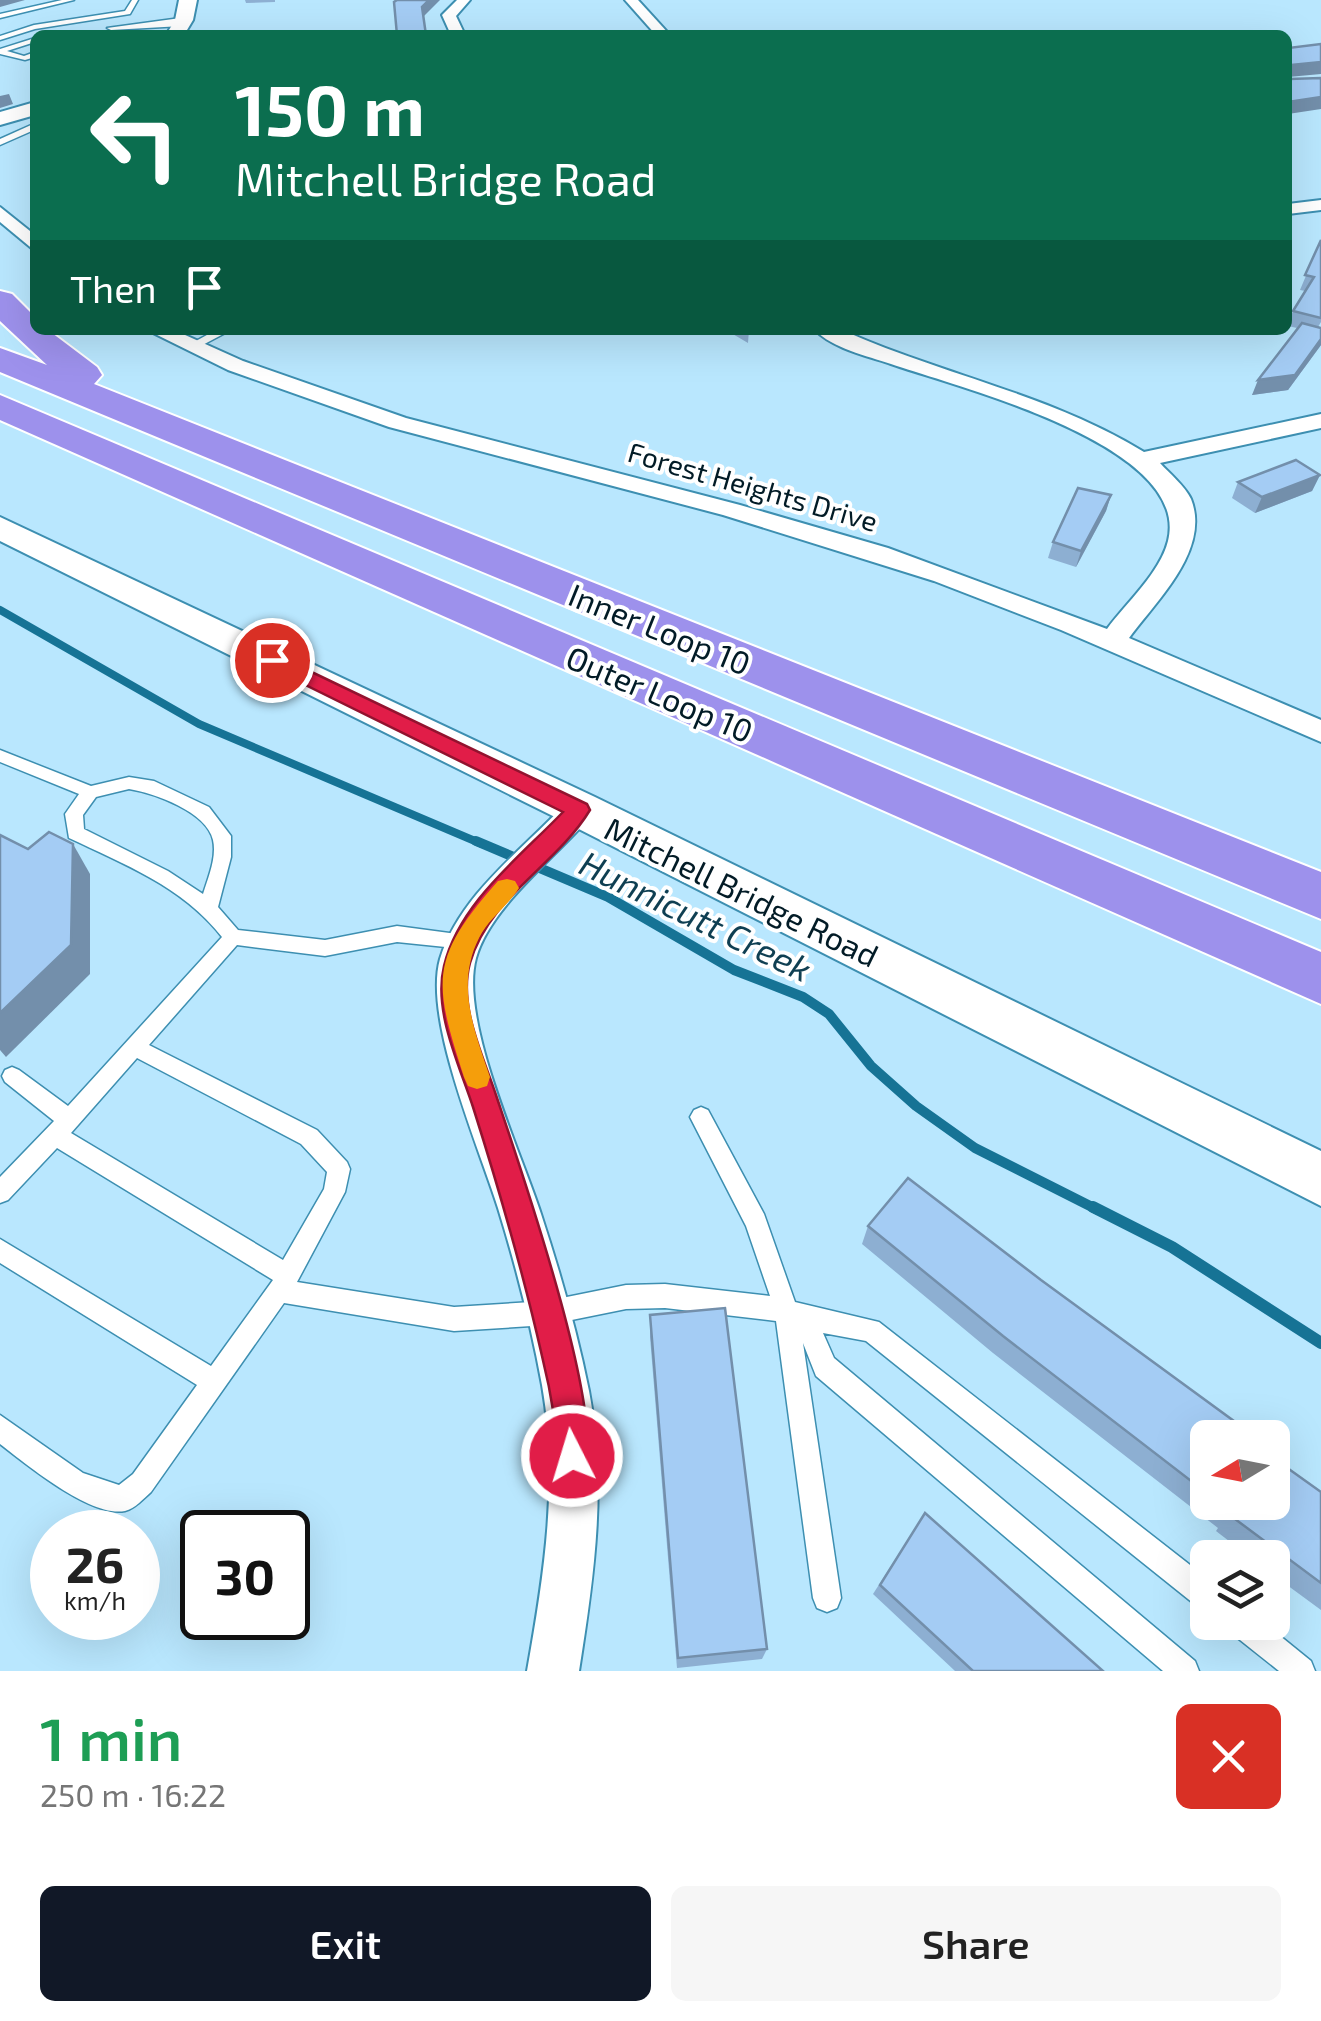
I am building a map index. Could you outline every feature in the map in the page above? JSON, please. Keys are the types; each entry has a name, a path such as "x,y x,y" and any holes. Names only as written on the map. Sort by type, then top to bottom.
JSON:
{"highway":[{"path":"0,301 30,332"},
{"path":"33,335 143,418"},
{"name":"Inner Loop 10","path":"0,360 1321,896"},
{"name":"Outer Loop 10","path":"0,406 1321,979"},
{"path":"0,424 90,445"}],"street":[{"path":"456,30 449,14 464,0"},
{"path":"631,0 658,30"},
{"path":"0,119 30,118"},
{"path":"1292,209 1321,205"},
{"path":"0,212 30,240"},
{"name":"Forest Heights Drive","path":"168,335 338,404 744,513 908,562 1112,640 1321,732"},
{"path":"839,335 1060,416 1144,459 1157,470 1177,499 1182,514 1182,540 1112,640"},
{"path":"1144,459 1321,420"},
{"name":"Mitchell Bridge Road","path":"0,527 568,822 1321,1179"},
{"path":"554,1671 568,1588 574,1494 571,1418 521,1215 459,1023 454,990 465,940 486,908 568,822"}],"lane":[{"path":"0,16 71,0"},
{"path":"43,4 49,14 135,1"},
{"path":"0,38 34,27 128,12 135,1"},
{"path":"0,28 111,28 182,20"},
{"path":"66,30 72,28"},
{"path":"106,30 111,28"},
{"path":"0,52 30,42"},
{"path":"0,52 30,56"},
{"path":"0,142 30,120"},
{"path":"191,346 214,335"},
{"path":"0,756 90,792 128,782 154,787 203,812 222,836 222,856 209,908"},
{"path":"90,792 74,814 75,833 183,888 209,908 233,937 324,948 397,934 465,940"},
{"path":"0,1193 233,937"},
{"path":"0,1428 80,1485 104,1498 123,1499 142,1483 284,1283 334,1192 339,1169 309,1137 134,1046"},
{"path":"12,1076 62,1128 284,1283 454,1319 547,1313 646,1296 795,1314 872,1330 1190,1583"},
{"path":"701,1117 824,1367 1185,1671"},
{"path":"0,1250 214,1382"},
{"path":"795,1314 827,1598"},
{"path":"1262,1640 1301,1671"}],"building":[{"path":"429,0 422,7 425,30 397,30 394,2"},
{"path":"1321,44 1321,62 1292,65 1292,48"},
{"path":"1321,78 1321,97 1292,101 1292,79"},
{"path":"1321,240 1321,318 1293,311 1314,277 1305,275"},
{"path":"1302,323 1321,328 1321,339 1295,375 1258,380"},
{"path":"1296,460 1320,475 1262,497 1238,482"},
{"path":"1078,488 1111,495 1081,551 1053,542"},
{"path":"49,832 73,844 71,945 0,1013 0,835 28,849"},
{"path":"908,1178 1233,1420 1190,1420 1190,1480 868,1226"},
{"path":"725,1308 767,1649 678,1658 650,1315"},
{"path":"1290,1470 1321,1492 1321,1583 1290,1560 1290,1540 1263,1540 1236,1520 1290,1520"},
{"path":"925,1513 1103,1671 973,1671 880,1585"}],"waterway":[{"name":"Hunnicutt Creek","path":"0,610 199,724 482,844"},
{"name":"Hunnicutt Creek","path":"476,841 608,897 734,970 803,997 829,1014 871,1066 916,1106 975,1148 1098,1210"},
{"name":"Hunnicutt Creek","path":"1093,1207 1172,1247 1321,1343"}],"slow traffic":[{"path":"477,1077 459,1023 454,990 456,967 469,931 507,888"}],"route":[{"path":"272,660 579,810 469,931 460,951 454,990 459,1023 521,1215 558,1356 571,1418 572,1456"}]}
